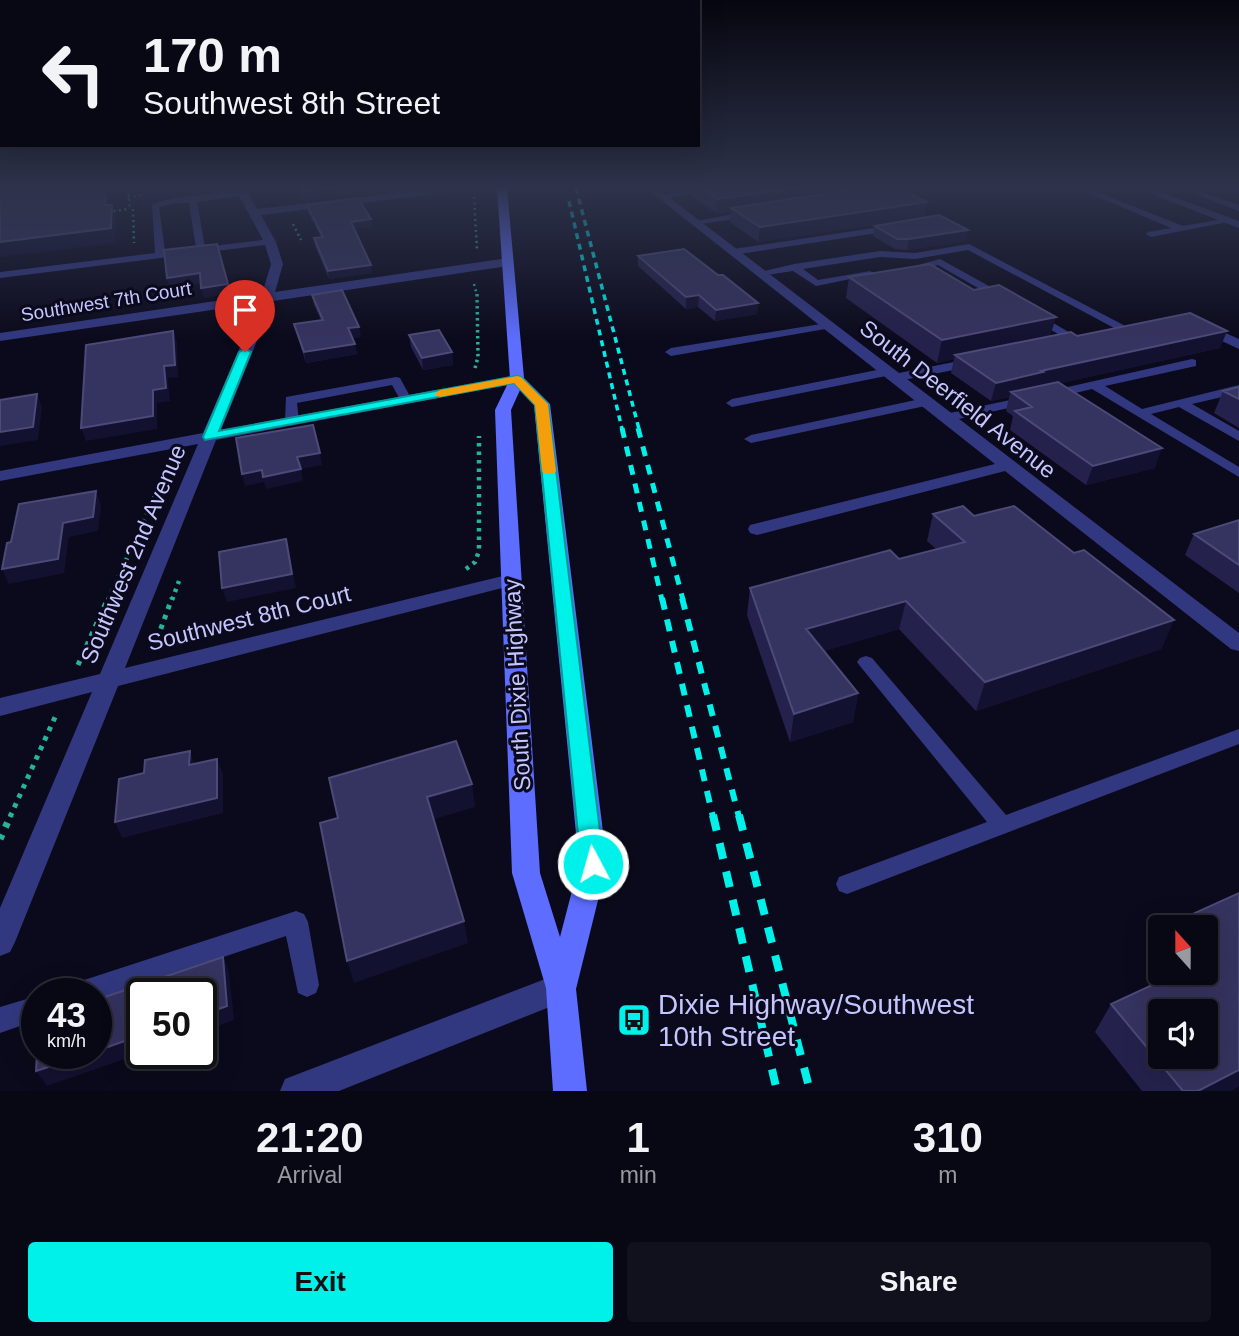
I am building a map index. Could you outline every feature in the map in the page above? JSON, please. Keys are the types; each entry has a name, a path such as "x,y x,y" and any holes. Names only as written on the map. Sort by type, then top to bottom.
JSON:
{"main road":[{"name":"South Dixie Highway","path":"506,239 517,379 503,410 526,873 561,988 570,1091"},
{"name":"South Dixie Highway","path":"517,379 542,404 593,864 561,988"}],"street":[{"name":"Southwest 2nd Avenue","path":"0,942 268,296 277,264 268,239"},
{"name":"South Deerfield Avenue","path":"716,239 1239,644"},
{"name":"Southwest 7th Court","path":"0,337 508,262"},
{"path":"1214,332 1239,345"},
{"path":"0,476 517,379"},
{"path":"757,529 1006,466"},
{"name":"Southwest 8th Court","path":"0,707 511,580"},
{"path":"297,1091 561,988"}],"lane":[{"path":"158,239 160,254"},
{"path":"199,239 201,249"},
{"path":"733,252 820,239"},
{"path":"0,275 270,242"},
{"path":"914,261 969,247 1127,330 1102,335"},
{"path":"760,273 880,254 914,261 940,262 1009,301"},
{"path":"794,267 816,282 885,271"},
{"path":"1020,308 1078,341"},
{"path":"671,352 827,326"},
{"path":"1065,343 1090,338"},
{"path":"732,402 986,359"},
{"path":"945,418 1192,363"},
{"path":"1094,385 1239,473"},
{"path":"1140,413 1239,389"},
{"path":"751,439 925,402"},
{"path":"1181,403 1239,437"},
{"path":"866,662 1003,826"},
{"path":"847,884 1239,736"},
{"path":"112,983 296,922 307,985"},
{"path":"0,1020 21,1013"}],"path":[{"path":"477,239 472,283 477,287 478,357"},
{"path":"456,575 475,562 479,551 479,432"},
{"path":"164,643 156,642 183,569"},
{"path":"0,839 67,690"}],"building":[{"path":"0,239 24,239 0,242"},
{"path":"314,239 359,239 371,265 328,271"},
{"path":"217,244 228,284 201,288 200,273 167,278 164,250"},
{"path":"684,249 758,303 716,310 699,295 686,297 638,256"},
{"path":"930,264 974,290 999,285 1056,317 942,340 849,277"},
{"path":"342,290 359,327 348,328 355,344 304,352 294,324 323,320 312,295"},
{"path":"1190,313 1227,331 996,383 955,355 1071,332 1077,336"},
{"path":"439,330 452,352 422,358 409,335"},
{"path":"173,331 175,365 164,366 166,388 153,390 153,416 81,428 86,345"},
{"path":"1058,382 1162,448 1093,466 1015,411 1032,407 1011,392"},
{"path":"1239,387 1239,399 1223,391"},
{"path":"37,394 33,427 0,432 0,400"},
{"path":"313,425 320,453 297,457 301,469 263,477 262,470 242,474 236,438"},
{"path":"96,491 93,517 63,523 58,559 2,569 19,504"},
{"path":"963,506 974,516 1014,506 1074,553 1084,550 1174,620 985,682 906,601 806,629 858,693 794,714 750,588 890,550 899,559 965,542 933,514"},
{"path":"1239,520 1239,565 1194,534"},
{"path":"286,539 292,574 222,588 219,552"},
{"path":"456,741 472,784 427,797 464,921 347,961 320,823 338,818 329,778"},
{"path":"190,751 189,765 217,759 217,798 115,822 119,779 144,773 145,760"},
{"path":"1239,893 1239,1070 1198,1091 1183,1091 1165,1069 1218,1069 1218,999 1148,999 1148,1049 1111,1004 1152,985 1218,985 1218,915 1190,915"},
{"path":"223,957 227,1006 217,1009 217,978 161,978"},
{"path":"126,990 126,1041 112,1045 112,995"}],"railway":[{"path":"578,239 622,429"},
{"path":"589,239 639,429"},
{"path":"622,428 662,600"},
{"path":"638,428 683,600"},
{"path":"662,598 713,817"},
{"path":"682,598 739,817"},
{"path":"713,815 777,1091"},
{"path":"739,815 810,1091"}],"slow traffic":[{"path":"440,394 517,379 542,404 549,471"}],"place":[{"name":"Dixie Highway/Southwest 10th Street","path":"634,1020"}],"route":[{"path":"245,352 209,437 517,379 542,404 593,864"}]}
